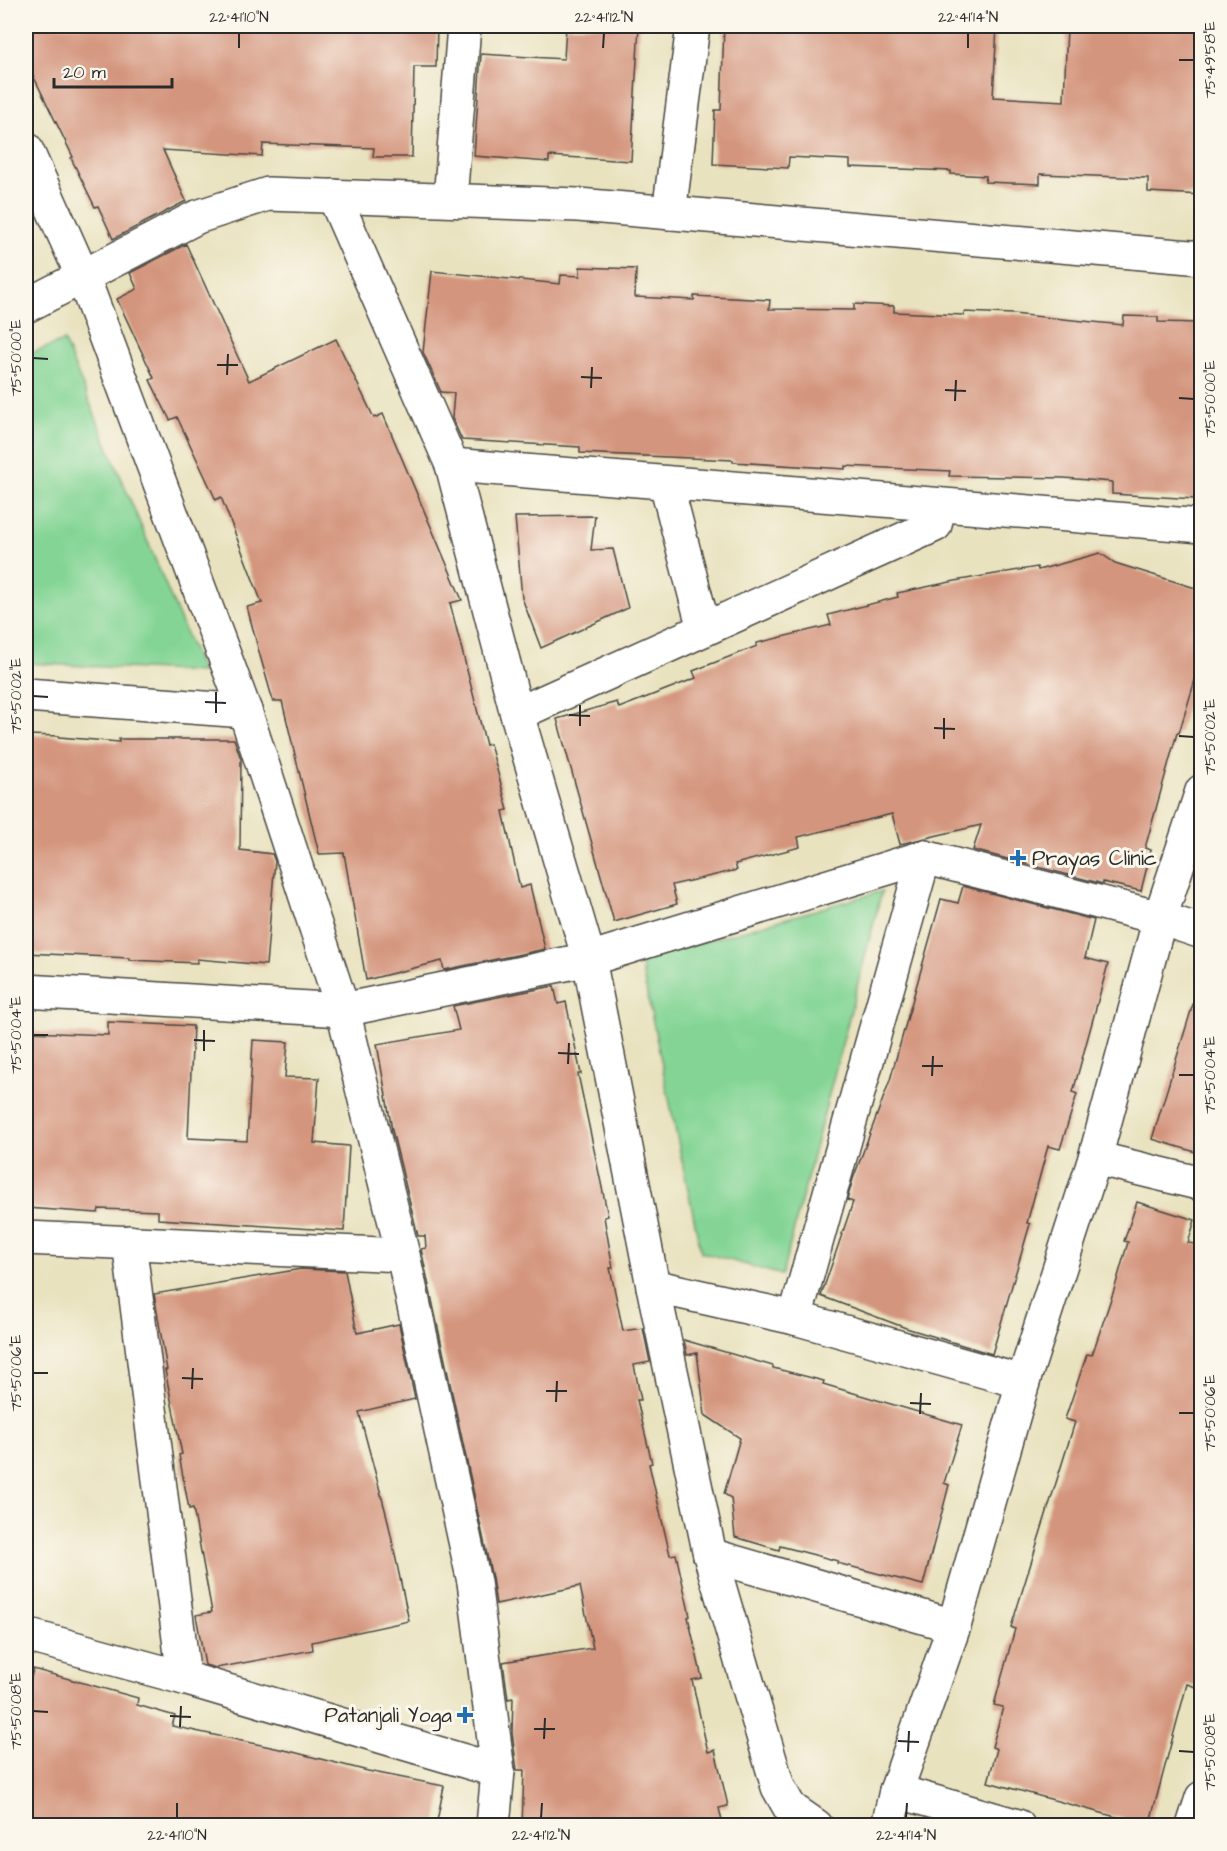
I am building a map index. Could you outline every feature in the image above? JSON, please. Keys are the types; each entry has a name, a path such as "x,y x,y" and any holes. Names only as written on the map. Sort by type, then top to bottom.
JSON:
{"street":[{"path":"450,200 464,26"},
{"path":"669,213 693,26"},
{"path":"26,149 83,277 245,711 343,1010 403,1255 474,1582 498,1772 493,1826"},
{"path":"26,306 197,217 268,194 578,205 1202,258"},
{"path":"334,196 452,465 517,714 589,959 653,1286 710,1555 778,1787 790,1808 816,1826"},
{"path":"452,465 1202,526"},
{"path":"666,483 704,629"},
{"path":"517,714 935,525 939,505"},
{"path":"26,695 245,711"},
{"path":"888,1826 896,1791 954,1626 1023,1382 1095,1158 1160,918 1202,791"},
{"path":"26,991 343,1010 589,959 924,857 1160,918 1202,932"},
{"path":"795,1318 924,857"},
{"path":"1095,1158 1202,1184"},
{"path":"26,1238 403,1255"},
{"path":"129,1242 184,1678"},
{"path":"653,1286 795,1318 1023,1382"},
{"path":"710,1555 954,1626"},
{"path":"26,1635 184,1678 498,1772"},
{"path":"896,1791 1018,1826"},
{"path":"1193,1826 1202,1798"}],"green space":[{"path":"64,341 202,672 26,663 26,355"},
{"path":"882,891 782,1275 701,1252 640,960"}],"building":[{"path":"26,26 437,26 436,67 414,67 412,157 373,157 374,148 263,144 262,156 163,150 186,201 113,239 98,206 95,207 71,158 73,157 26,61"},
{"path":"566,26 639,26 631,161 549,156 549,162 474,156 481,54 564,59"},
{"path":"724,26 997,26 993,97 1064,101 1067,26 1202,26 1197,114 1202,114 1202,195 1148,192 1148,178 1040,174 1040,184 985,182 986,176 951,174 951,171 850,167 850,160 789,157 788,168 713,164 715,110 721,110"},
{"path":"186,244 249,381 336,339 374,418 383,414 462,600 450,603 486,745 490,744 508,810 503,811 520,888 530,885 545,949 444,970 442,961 366,980 344,853 319,854 282,701 273,701 261,659 247,607 262,603 221,497 216,500 177,417 170,420 150,380 154,378 117,299 137,289 130,273"},
{"path":"580,267 636,269 635,297 694,300 694,296 770,300 769,309 854,310 854,304 894,306 894,312 964,315 964,312 1013,314 1123,325 1124,316 1158,317 1158,322 1202,323 1202,494 1196,494 1196,499 1112,494 1112,482 1064,478 949,476 950,471 845,466 845,469 733,462 733,460 580,453 580,447 462,440 452,418 454,393 441,392 423,352 432,271 560,284 561,275 580,276"},
{"path":"595,516 591,550 613,549 628,608 541,648 522,598 515,517"},
{"path":"1100,553 1115,563 1202,590 1202,657 1179,733 1177,733 1145,848 1151,850 1141,891 1103,882 1103,884 973,850 981,825 900,844 892,814 798,837 800,847 735,864 737,870 672,885 677,904 614,922 557,719 617,702 619,708 696,678 693,671 757,646 757,643 831,625 828,615 898,597 897,593 1037,567 1038,570"},
{"path":"26,735 119,742 119,739 234,739 241,759 240,850 272,854 275,861 266,965 197,959 197,963 26,953"},
{"path":"963,886 1094,920 1085,958 1108,964 1073,1092 1077,1094 1060,1149 1048,1146 1027,1223 1030,1224 992,1354 906,1328 821,1296 853,1202 847,1200 853,1179 890,1080 941,899 958,903"},
{"path":"554,986 558,1004 566,1002 581,1074 578,1074 608,1216 604,1217 613,1268 610,1268 623,1331 643,1328 650,1362 634,1365 641,1400 637,1400 670,1555 676,1554 690,1616 688,1617 702,1678 692,1680 708,1752 715,1750 728,1806 719,1808 723,1826 522,1826 524,1770 517,1770 512,1733 513,1698 508,1699 503,1662 593,1648 580,1586 496,1604 421,1249 426,1248 425,1236 418,1236 392,1130 377,1044 459,1030 453,1006"},
{"path":"1193,1004 1202,1005 1202,1154 1152,1139"},
{"path":"108,1022 193,1026 188,1138 247,1141 253,1040 288,1042 285,1077 319,1078 314,1143 349,1146 344,1231 158,1219 158,1211 99,1209 98,1213 26,1208 26,1127 30,1032 108,1035"},
{"path":"1137,1202 1195,1220 1188,1243 1202,1245 1202,1667 1196,1687 1187,1684 1149,1826 988,1782 997,1749 992,1747 1003,1707 994,1705 1015,1629 1011,1627 1075,1422 1065,1419 1087,1354 1092,1355 1115,1287 1128,1242 1124,1241"},
{"path":"301,1269 345,1271 357,1333 399,1324 415,1399 359,1412 387,1517 409,1621 312,1642 313,1650 216,1668 205,1665 196,1615 212,1612 193,1508 189,1509 179,1455 182,1454 165,1370 167,1370 154,1294"},
{"path":"684,1340 962,1425 944,1483 949,1485 923,1585 780,1546 779,1550 735,1537 731,1498 724,1494 740,1438 705,1415 697,1353 687,1355"},
{"path":"33,1669 138,1698 137,1705 175,1716 172,1726 444,1786 436,1826 26,1826 26,1698"}],"place":[{"name":"Prayas Clinic","path":"1018,858"},
{"name":"Patanjali Yoga","path":"465,1715"}]}
